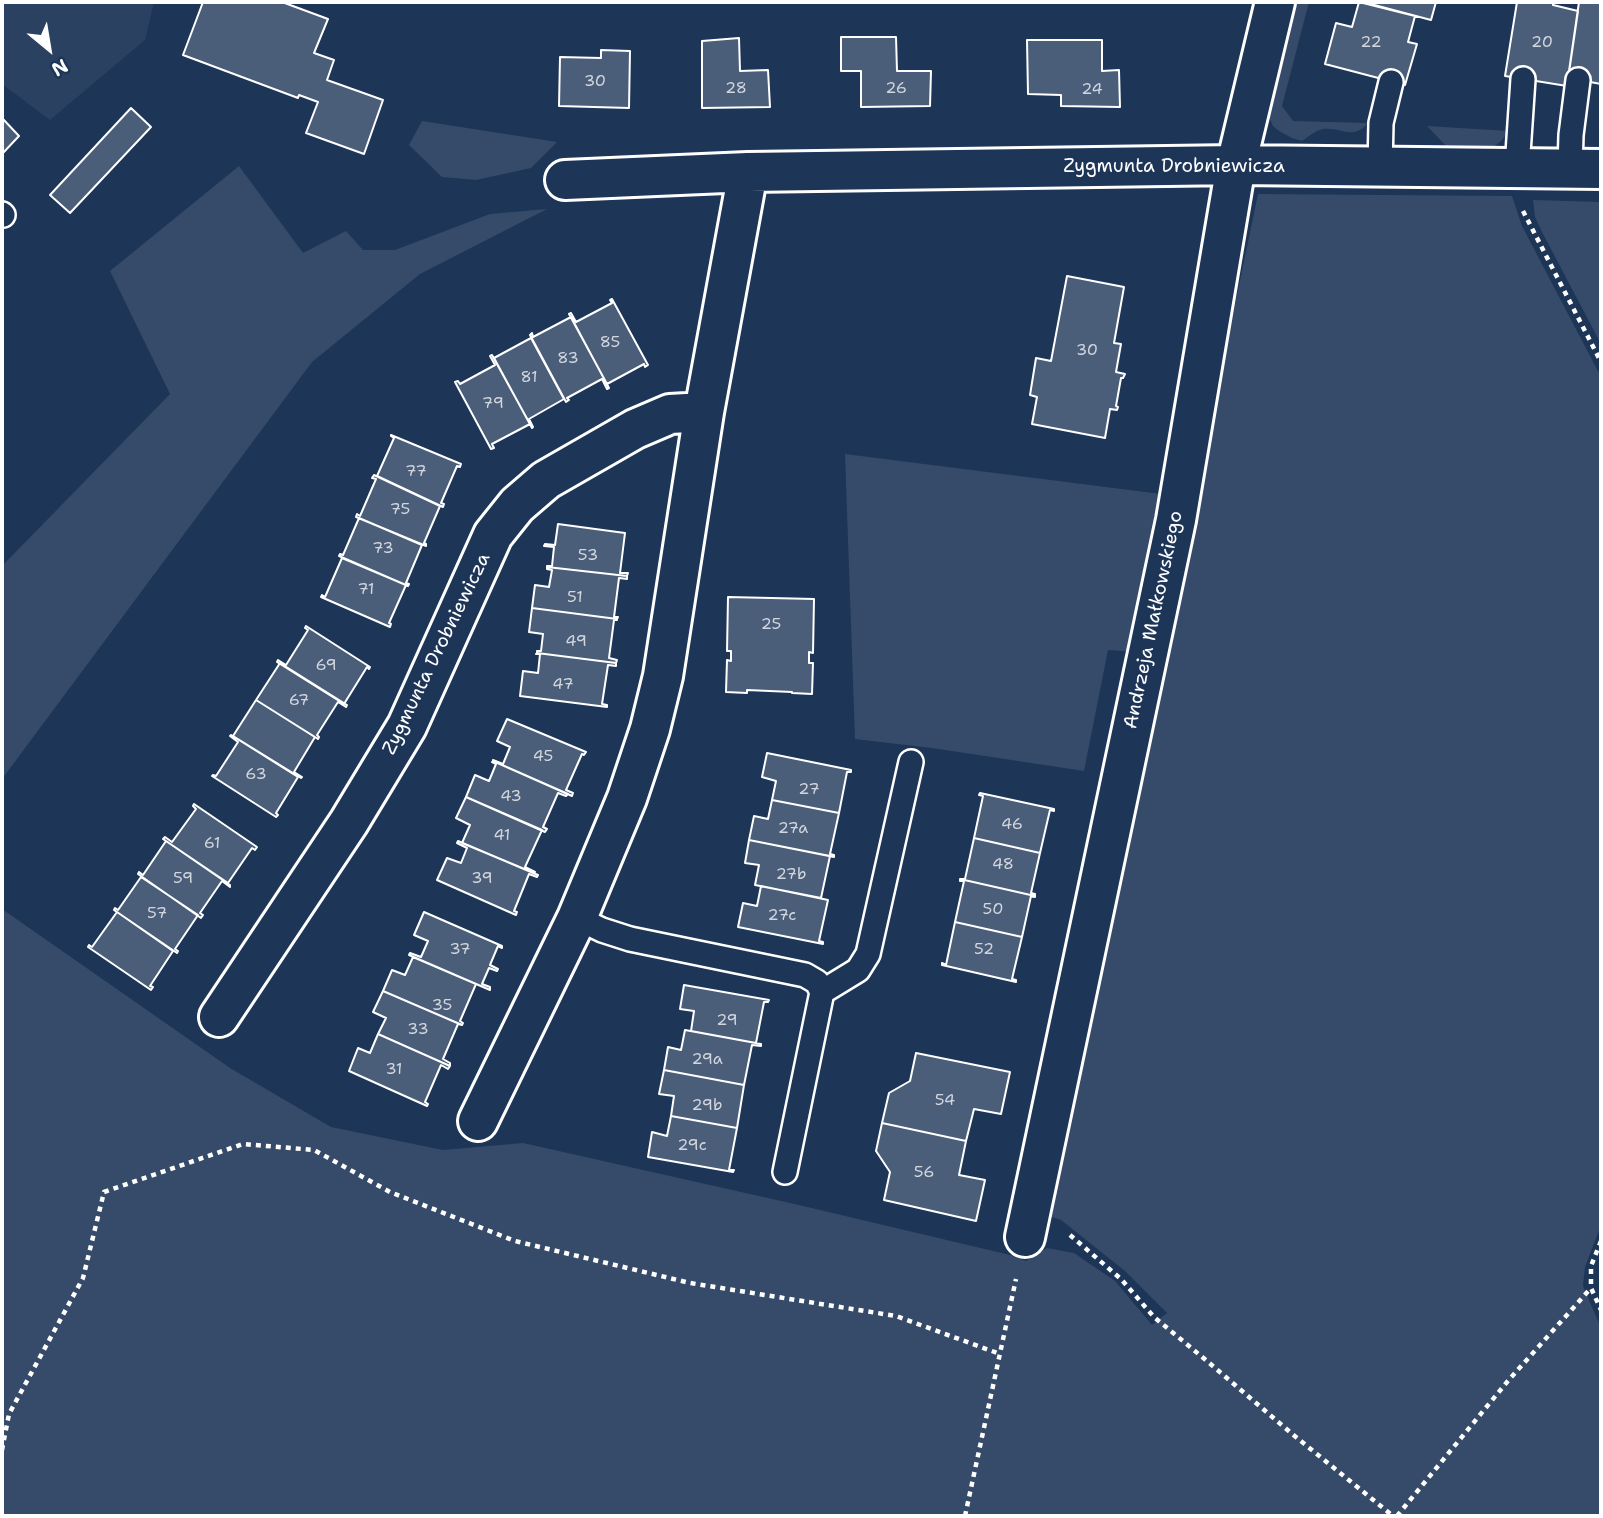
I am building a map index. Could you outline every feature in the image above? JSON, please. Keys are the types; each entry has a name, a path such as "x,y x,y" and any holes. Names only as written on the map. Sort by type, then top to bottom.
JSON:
{"street":[{"name":"Andrzeja Małkowskiego","path":"1027,1229 1176,520 1236,165 1275,2"},
{"name":"Zygmunta Drobniewicza","path":"565,180 748,172 1236,165 1586,169"},
{"path":"478,1121 577,918 627,798 650,729 663,676 704,412 748,172"},
{"name":"Zygmunta Drobniewicza","path":"219,1017 349,822 407,726 493,535 517,505 547,480 635,429 670,414 704,412"}],"lane":[{"path":"1517,169 1523,79"},
{"path":"1577,80 1571,135 1586,169"},
{"path":"1380,167 1381,123 1391,82"},
{"path":"822,992 858,970 868,954 911,762"},
{"path":"577,918 630,939 805,975 817,982 822,992 785,1172"}],"path":[{"path":"1517,169 1517,192 1521,208 1601,362"},
{"path":"2,1450 9,1414 83,1278 104,1192 243,1144 314,1150 390,1192 515,1241 690,1283 897,1317 1000,1354"},
{"path":"965,1516 1027,1229 1062,1227 1121,1279 1154,1317 1291,1433 1395,1516 1507,1381 1591,1288"},
{"path":"1601,1241 1591,1266 1591,1288 1601,1310"}],"shaded area":[{"path":"2,2 154,2 145,40 50,120 2,84"},
{"path":"1287,2 1309,2 1282,106 1293,121 1368,123 1363,128 1352,132 1323,129 1302,141 1273,126 1265,97"},
{"path":"422,121 557,142 531,168 476,180 442,177 409,145"},
{"path":"1427,126 1508,131 1503,139 1490,148 1475,151 1450,150"},
{"path":"239,166 303,253 346,231 363,250 395,250 490,214 547,209 420,274 312,362 2,779 2,566 170,394 110,271"},
{"path":"1258,194 1512,196 1522,226 1601,377 1601,1225 1585,1267 1583,1286 1601,1328 1601,1516 2,1516 2,909 230,1068 331,1127 443,1150 523,1143 799,1205 1026,1261 1047,1248 1074,1253 1115,1281 1152,1325 1167,1313 1125,1271 1061,1220 1046,1215"},
{"path":"1533,200 1601,202 1601,344 1542,232 1535,217"},
{"path":"845,454 1169,495 1136,652 1108,650 1084,771 855,739"}],"building":[{"path":"203,2 282,2 328,19 314,53 334,60 327,80 383,100 364,154 306,133 318,102 299,95 298,98 183,55"},
{"path":"1359,2 1415,16 1408,42 1417,44 1405,85 1325,64 1336,23 1352,27"},
{"path":"1363,2 1436,2 1431,20"},
{"path":"1517,2 1553,2 1553,5 1578,11 1567,86 1505,76"},
{"path":"1579,2 1601,2 1601,84 1568,78"},
{"path":"841,37 896,37 897,71 931,71 930,106 861,107 861,71 841,71"},
{"path":"739,38 740,71 768,70 770,107 702,108 702,41"},
{"path":"1027,40 1102,40 1102,71 1119,70 1120,107 1061,106 1061,95 1028,94"},
{"path":"601,50 630,51 629,108 559,106 560,57 601,58"},
{"path":"131,108 151,127 70,213 50,195"},
{"path":"2,118 19,136 2,154"},
{"path":"1067,276 1124,287 1114,343 1121,344 1116,372 1125,374 1121,378 1117,410 1110,409 1105,438 1032,424 1037,397 1030,395 1036,358 1051,361"},
{"path":"612,299 648,365 645,367 644,364 607,384 569,314 571,313 576,322 612,303"},
{"path":"571,317 609,388 607,389 602,379 567,398 569,400 566,402 530,335 532,333 533,337"},
{"path":"531,338 564,399 529,419 532,428 494,358"},
{"path":"492,355 530,424 492,444 494,448 491,449 455,382 460,384 495,365 490,356"},
{"path":"391,435 461,464 460,467 457,466 441,503 444,504 443,507 377,476 394,438"},
{"path":"374,475 440,506 424,543 426,546 356,517 357,514 360,516 376,479 372,478"},
{"path":"359,518 422,545 406,583 408,586 339,556 343,555"},
{"path":"558,524 625,533 620,573 628,573 627,576 547,567 552,566 554,547 544,546 555,545"},
{"path":"342,558 406,585 389,623 390,627 321,597 325,597"},
{"path":"547,567 627,576 627,579 619,578 614,617 618,617 617,619 532,608 535,585 549,587 552,570"},
{"path":"728,597 814,599 813,653 809,652 809,663 813,663 812,694 747,690 747,693 726,692 727,660 731,661 731,651 727,651"},
{"path":"532,608 617,619 614,620 609,658 617,660 616,663 537,653 541,651 543,634 529,632"},
{"path":"306,626 370,667 367,667 344,704 277,662 278,660 286,665 308,630"},
{"path":"537,653 616,663 616,666 608,665 602,704 607,707 520,696 523,671 538,673 540,654"},
{"path":"280,663 347,705 346,707 338,702 317,735 318,739 256,700"},
{"path":"256,700 315,737 294,772 301,778 233,736"},
{"path":"507,719 586,752 582,754 566,790 573,793 572,796 493,761 503,764 510,747 497,741"},
{"path":"231,735 298,777 276,817 212,776 216,776 238,742"},
{"path":"767,753 851,770 847,772 839,813 772,800 776,781 762,777"},
{"path":"493,761 568,794 566,796 558,793 543,827 547,829 545,832 466,797 475,775 489,781 496,764"},
{"path":"980,793 1054,809 1050,810 1040,853 974,838 983,796 979,795"},
{"path":"466,797 542,830 525,867 534,873 462,843 470,825 456,818"},
{"path":"772,800 839,813 830,854 834,857 749,840 754,816 768,819"},
{"path":"194,804 257,847 255,850 252,848 228,883 163,839 165,837 172,842 196,809"},
{"path":"974,838 1040,853 1031,893 1035,896 960,879 965,879"},
{"path":"749,840 830,856 821,898 755,885 759,865 745,863"},
{"path":"166,841 230,885 222,881 200,913 203,915 201,918 138,874 139,872 143,875"},
{"path":"458,841 538,875 529,874 514,911 517,912 516,915 437,880 447,858 461,863 467,848 457,843"},
{"path":"141,877 198,915 175,949 177,953 114,910 118,910"},
{"path":"960,879 1035,896 1031,896 1022,937 955,922 964,881"},
{"path":"761,886 828,900 819,941 823,944 738,927 743,903 757,906"},
{"path":"117,912 173,951 150,986 153,987 151,990 88,947 92,947"},
{"path":"424,912 502,946 498,946 490,965 498,969 497,971 489,968 482,984 490,987 490,990 409,955 410,953 421,957 428,941 414,935"},
{"path":"955,922 1022,937 1012,979 1016,982 942,965 946,965"},
{"path":"413,957 476,984 460,1021 462,1025 383,991 392,970 405,975"},
{"path":"684,985 769,1000 764,1002 756,1043 691,1031 694,1011 680,1009"},
{"path":"383,991 462,1025 458,1024 443,1059 450,1063 450,1066 378,1034 386,1018 373,1012"},
{"path":"685,1030 761,1044 752,1045 744,1085 664,1070 668,1047 681,1050"},
{"path":"378,1034 450,1066 448,1069 441,1065 425,1102 427,1106 349,1071 358,1048 370,1053"},
{"path":"916,1053 1010,1072 1001,1114 974,1109 966,1141 882,1123 889,1093 910,1081"},
{"path":"664,1070 744,1085 737,1128 671,1116 674,1096 659,1094"},
{"path":"671,1116 737,1128 729,1170 734,1170 733,1172 648,1157 652,1132 667,1136"},
{"path":"882,1123 966,1141 959,1175 985,1180 976,1221 884,1200 890,1172 876,1151"}]}
